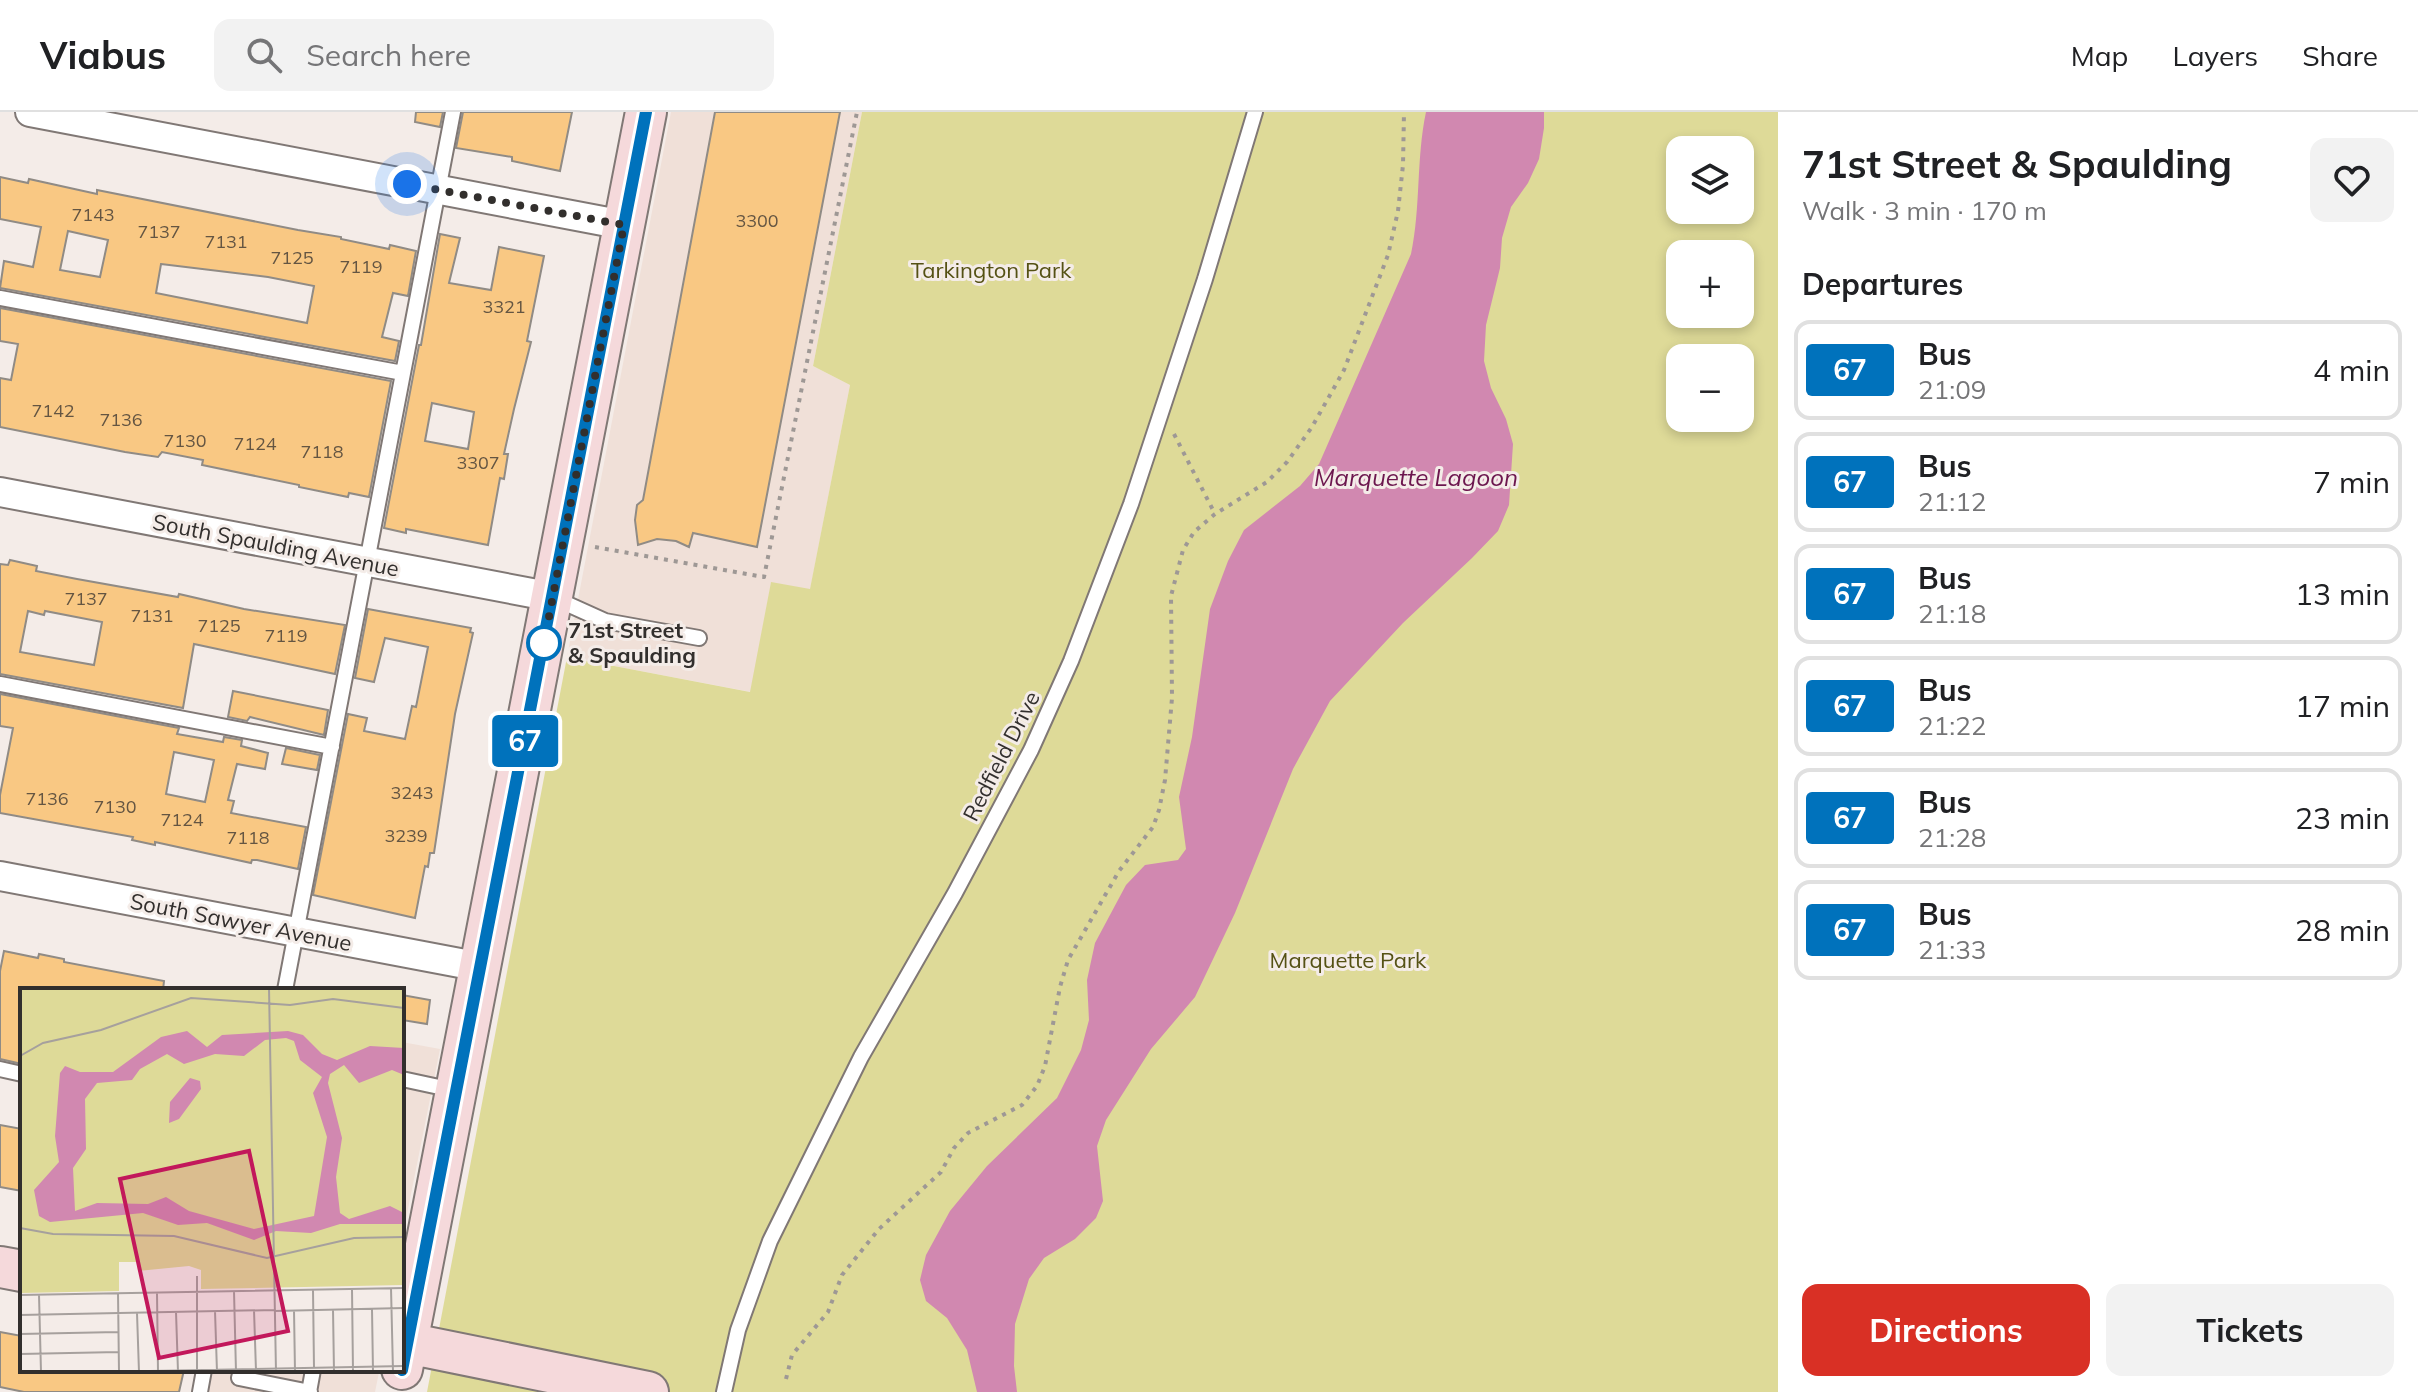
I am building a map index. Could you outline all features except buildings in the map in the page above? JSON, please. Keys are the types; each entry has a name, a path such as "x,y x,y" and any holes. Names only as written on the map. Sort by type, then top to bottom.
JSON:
{"main road":[{"path":"404,1351 458,1091 646,112"},
{"path":"0,1267 20,1271"},
{"path":"404,1356 648,1392"},
{"path":"397,1392 400,1372"}],"street":[{"path":"30,112 624,225"},
{"name":"South Spaulding Avenue","path":"0,492 553,597"},
{"name":"South Sawyer Avenue","path":"0,876 481,967"}],"lane":[{"path":"285,988 453,112"},
{"name":"Redfield Drive","path":"724,1392 738,1330 770,1241 861,1057 955,893 1031,750 1077,647 1162,411 1255,112"},
{"path":"0,298 403,373"},
{"path":"553,597 605,621 699,638"},
{"path":"0,684 332,747"},
{"path":"0,1069 20,1074"},
{"path":"404,1079 458,1091"},
{"path":"200,1392 204,1372"},
{"path":"240,1372 239,1378 309,1392 313,1372"}],"path":[{"path":"594,547 764,577 857,112"},
{"path":"786,1379 792,1355 828,1312 842,1275 879,1229 941,1172 954,1148 968,1133 1022,1105 1037,1086 1045,1066 1068,960 1119,871 1153,827 1159,810 1165,780 1172,698 1171,596 1183,550 1194,532 1215,514 1267,482 1287,462 1312,427 1344,370 1388,255 1398,211 1404,112"},
{"path":"1162,411 1215,514"}],"shaded area":[{"path":"671,112 862,112 813,366 850,385 810,590 771,583 751,692 567,657"},
{"path":"404,1042 440,1049 404,1229"},
{"path":"205,1372 379,1372 375,1392 200,1392"}],"green space":[{"name":"Marquette Park","path":"862,112 1778,112 1778,1392 427,1392 567,657 750,692 771,582 810,589 850,385 813,366"}],"water":[{"name":"Marquette Lagoon","path":"1426,112 1544,112 1539,159 1528,183 1511,207 1486,325 1484,361 1513,444 1509,505 1498,531 1403,623 1330,701 1293,769 1235,913 1195,997 1151,1049 1106,1120 1097,1146 1103,1201 1096,1218 1075,1239 1044,1258 1029,1279 1015,1324 1017,1392 977,1392 967,1350 947,1318 926,1301 920,1280 926,1255 950,1211 987,1166 1057,1098 1081,1050 1089,1020 1087,980 1095,943 1126,885 1145,865 1178,860 1186,849 1179,797 1192,737 1210,609 1228,561 1244,530 1300,486 1319,464 1411,254"}],"bus line":[{"name":"67","path":"404,1360 646,112"}],"place":[{"name":"71st Street & Spaulding","path":"544,643"}],"route":[{"path":"407,184 624,225 544,643"}],"park label":[{"name":"Tarkington Park","path":"991,270"}]}
